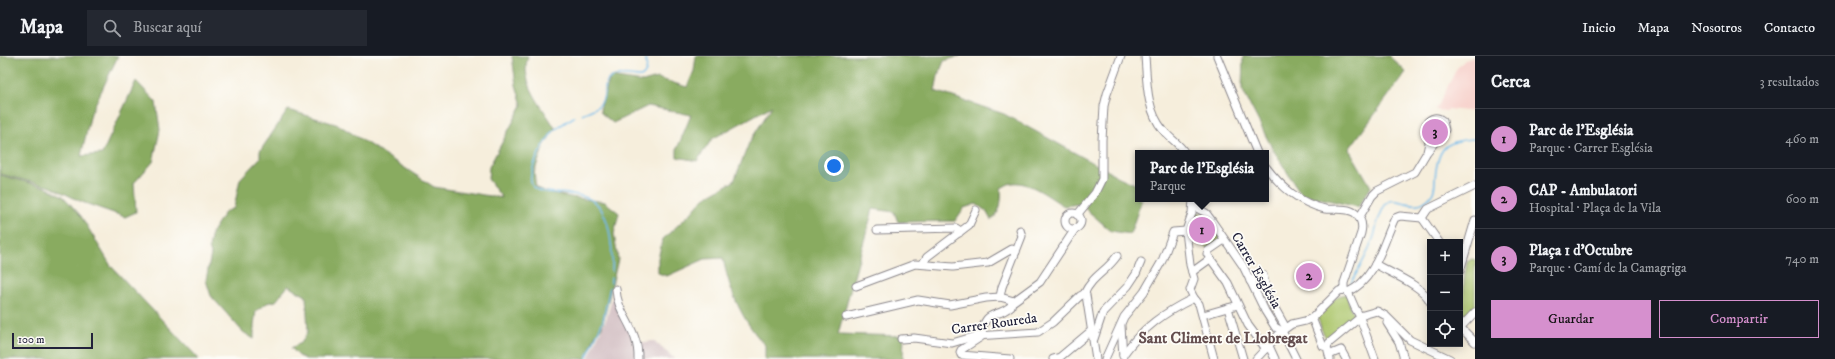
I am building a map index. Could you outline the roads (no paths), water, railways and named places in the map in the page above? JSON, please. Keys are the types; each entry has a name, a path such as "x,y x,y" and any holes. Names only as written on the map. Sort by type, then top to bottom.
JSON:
{"street":[{"path":"1077,215 1095,193 1102,179 1104,106 1106,94 1121,56"},
{"path":"1146,56 1151,107 1162,128 1182,150"},
{"path":"1216,56 1256,150"},
{"path":"1360,218 1374,193 1415,172 1427,152"},
{"path":"1269,170 1280,183 1303,200 1325,209 1349,211 1355,213 1360,218 1362,226 1361,233 1344,283 1346,291 1360,318 1375,359"},
{"path":"1422,218 1428,209 1475,186"},
{"path":"1193,202 1186,231 1192,272 1195,282 1190,288 1203,315 1214,359"},
{"name":"Carrer Església","path":"1193,202 1208,215 1238,258 1265,311 1275,327 1284,329"},
{"path":"923,263 927,257 971,223 976,210"},
{"path":"1010,359 961,355 960,352 981,337 986,319 991,315 1008,309 1011,306 1012,301 1040,282 1080,223 1080,218 1077,215 1074,213 1069,214 1065,221 1068,228 1075,229"},
{"path":"1256,359 1268,348 1284,329 1292,324 1312,318 1340,292 1346,291 1362,281 1375,264 1395,218 1400,216 1422,218 1426,221 1436,239"},
{"path":"1463,260 1475,220"},
{"path":"877,230 956,228 959,230 959,233"},
{"path":"1000,297 1002,287 1022,236 1020,230"},
{"path":"1105,359 1120,326 1134,303 1144,292 1156,271 1174,232 1186,231"},
{"path":"1224,240 1208,251 1207,254 1228,283 1238,305 1256,337 1268,348 1275,359"},
{"path":"856,286 909,266 923,263 949,266 984,264 996,259 1012,249 1016,252"},
{"name":"Carrer Roureda","path":"901,339 914,338 952,343 976,336 1028,334 1043,330 1084,294 1093,278 1110,267 1117,256"},
{"path":"1192,272 1210,259"},
{"path":"1093,341 1103,312 1128,286 1136,274 1141,262"},
{"path":"1375,264 1419,289 1427,298"},
{"path":"1250,281 1263,275 1270,301 1284,329 1296,359"},
{"path":"616,289 618,302 635,336 638,359"},
{"path":"1084,294 1086,295 1096,359"},
{"path":"846,317 912,301 924,301 950,305 986,298 1000,297 1012,301"},
{"path":"1123,357 1136,338 1153,322 1168,311 1194,298"},
{"path":"1203,315 1238,305"},
{"path":"1228,308 1243,359"},
{"path":"1326,345 1360,318 1374,311 1381,312 1410,340 1450,359"},
{"path":"1381,312 1398,338 1404,359"},
{"path":"1463,324 1475,312"},
{"path":"1312,318 1326,345 1329,357 1341,350 1346,359"},
{"path":"1120,326 1123,357"},
{"path":"1463,330 1475,342"},
{"path":"1053,359 1060,357 1091,331"}],"waterway":[{"path":"582,114 595,108 601,103 606,83 611,78 622,75 641,77 644,75 647,67 644,56"},
{"path":"574,117 565,122 548,138 536,160 531,176 531,183 534,188 539,191 580,196 593,201 599,206 604,214 610,233 612,272"},
{"path":"1351,283 1369,250 1386,203 1393,200 1408,204 1419,204 1425,202 1433,191 1440,154 1449,145 1464,140 1475,139"},
{"path":"611,278 611,283"},
{"path":"586,359 603,321 610,287"}],"place":[{"name":"Plaça 1 d'Octubre","path":"1435,132"},
{"name":"Parc de l'Església","path":"1202,230"},
{"name":"CAP - Ambulatori","path":"1309,276"}],"district":[{"name":"Sant Climent de Llobregat","path":"1223,337"}]}
